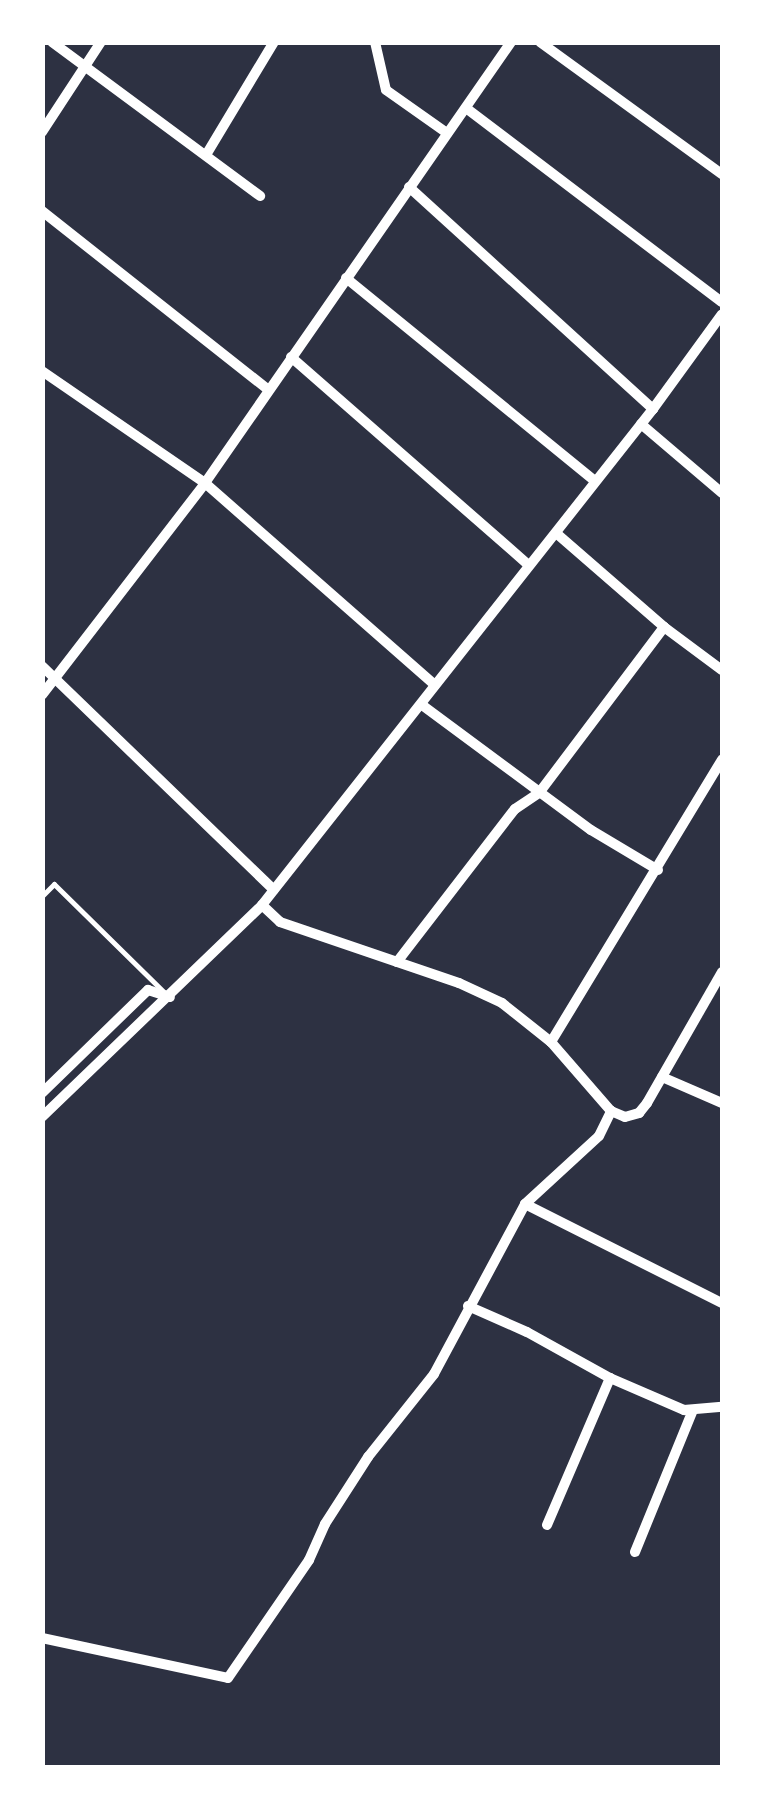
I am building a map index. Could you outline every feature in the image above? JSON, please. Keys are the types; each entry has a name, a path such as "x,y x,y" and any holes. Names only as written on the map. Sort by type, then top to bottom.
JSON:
{"street":[{"path":"52,42 260,196"},
{"path":"42,132 101,42"},
{"path":"206,155 274,42"},
{"path":"375,42 386,90 447,133"},
{"path":"42,695 205,483 511,42"},
{"path":"540,42 722,174"},
{"path":"466,108 722,302"},
{"path":"409,187 653,410"},
{"path":"42,211 268,390"},
{"path":"346,278 595,481"},
{"path":"42,1117 170,998 262,905 653,410 722,314"},
{"path":"291,357 529,565"},
{"path":"42,371 205,483 436,685"},
{"path":"642,424 722,493"},
{"path":"556,533 664,627 722,670"},
{"path":"397,962 515,809 539,793 664,627"},
{"path":"42,666 274,890"},
{"path":"422,705 539,793 658,870"},
{"path":"551,1042 722,760"},
{"path":"262,905 280,922 485,994 551,1042 612,1111 625,1117 639,1112 722,972"},
{"path":"42,1093 148,990 170,998"},
{"path":"662,1077 722,1103"},
{"path":"42,1638 228,1678 309,1560 325,1524 368,1457 434,1374 525,1204 599,1136 612,1111"},
{"path":"525,1204 722,1304"},
{"path":"468,1306 528,1332 610,1378 692,1410 722,1407"},
{"path":"547,1524 610,1378"},
{"path":"635,1552 692,1410"}],"lane":[{"path":"42,896 54,884 170,998"}]}
